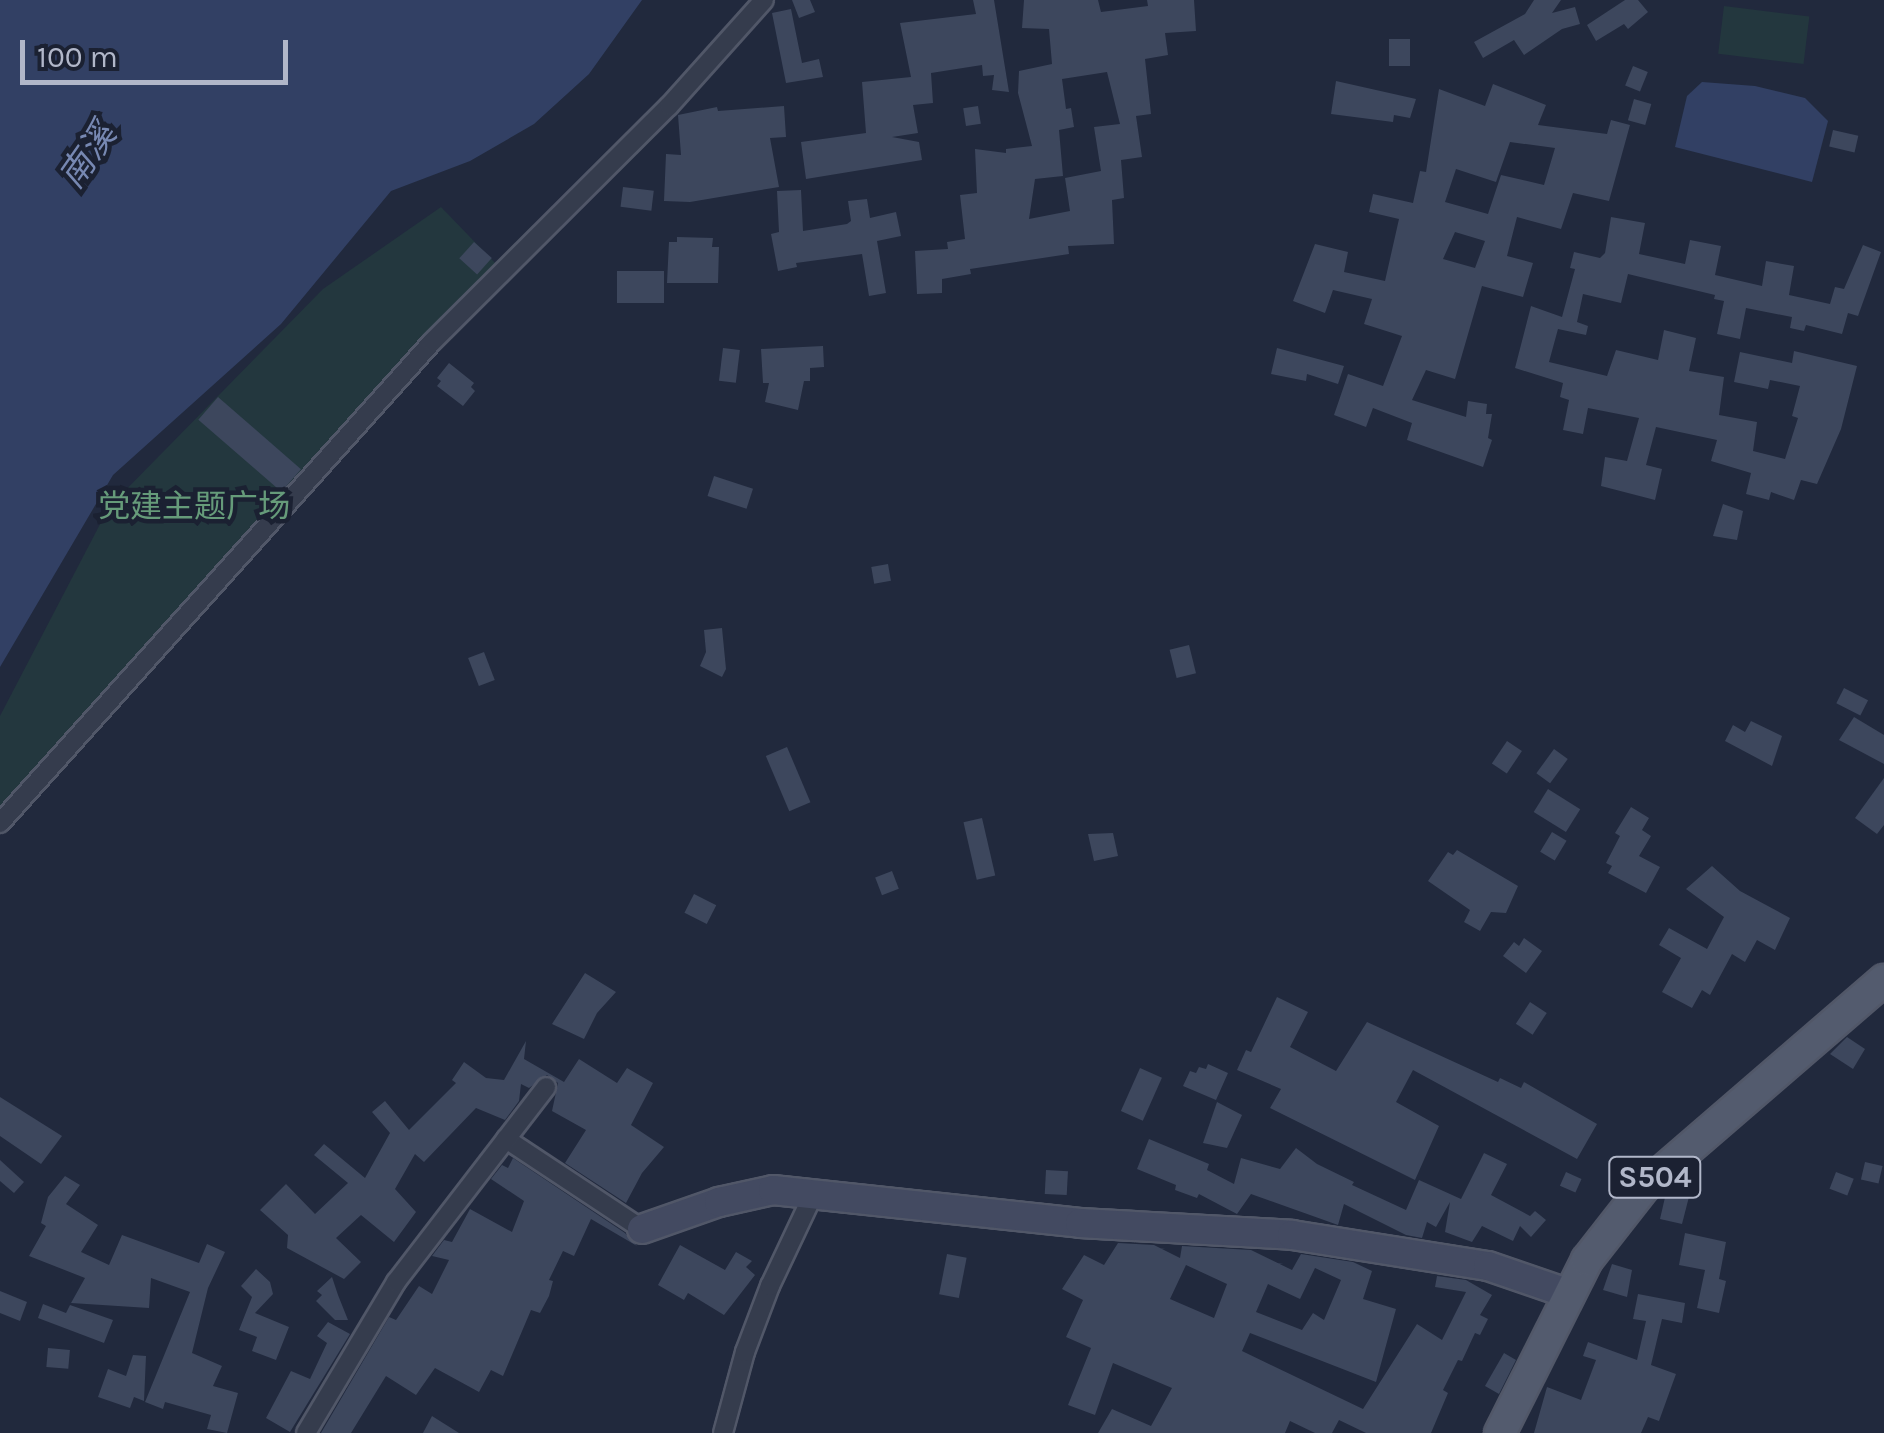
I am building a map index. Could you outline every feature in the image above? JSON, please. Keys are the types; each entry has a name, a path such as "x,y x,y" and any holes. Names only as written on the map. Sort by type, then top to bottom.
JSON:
{"main road":[{"name":"S504","path":"1500,1433 1587,1260 1644,1187 1884,980"}],"street":[{"path":"0,823 432,342 669,106 764,0"},
{"path":"306,1433 396,1282 546,1087"},
{"path":"506,1139 642,1229 718,1202 773,1190 1080,1223 1292,1235 1488,1266 1570,1294"},
{"path":"724,1433 770,1286 813,1195"}],"green space":[{"path":"1724,6 1809,16 1804,64 1718,54"},
{"name":"党建主题广场","path":"441,207 498,266 0,810 0,716 109,507 323,289"}],"water":[{"name":"南溪","path":"0,0 642,0 589,74 534,124 470,161 391,191 281,324 113,475 0,667"},
{"path":"1702,82 1755,86 1805,98 1828,121 1812,182 1675,147 1687,96"}],"building":[{"path":"792,0 810,0 815,12 799,18"},
{"path":"973,0 994,0 1009,92 992,90 994,75 983,76 982,65 931,73 933,103 913,105 918,133 892,137 919,142 922,160 806,179 801,142 866,133 862,82 911,77 900,23 976,14"},
{"path":"1024,0 1098,0 1101,12 1148,6 1147,0 1194,0 1196,31 1165,33 1168,55 1145,59 1151,114 1136,116 1142,157 1121,160 1124,198 1112,200 1114,244 1068,246 1069,254 970,269 971,274 942,279 942,293 917,294 915,251 948,249 947,242 965,239 960,195 977,193 975,149 1006,153 1006,149 1032,146 1018,93 1019,71 1052,64 1049,29 1022,28","holes":["1107,72 1120,124 1094,127 1101,171 1065,178 1070,211 1029,219 1035,179 1063,176 1059,130 1074,127 1071,108 1066,109 1062,79"]},
{"path":"1534,0 1561,0 1552,13 1575,7 1580,24 1562,29 1524,55 1514,40 1483,58 1474,42 1525,14"},
{"path":"1625,0 1638,0 1648,12 1628,29 1624,24 1596,41 1587,25"},
{"path":"791,9 802,63 819,59 823,77 786,83 772,13"},
{"path":"1389,39 1410,39 1410,66 1389,66"},
{"path":"1633,66 1648,72 1640,91 1625,85"},
{"path":"1336,81 1416,99 1410,118 1394,115 1393,122 1331,114"},
{"path":"1493,84 1546,105 1538,125 1607,134 1611,120 1630,125 1609,201 1573,193 1561,229 1517,217 1507,256 1533,263 1523,297 1482,286 1455,379 1426,370 1412,400 1466,417 1468,401 1487,404 1486,414 1492,414 1488,438 1492,440 1483,467 1407,440 1412,423 1373,408 1366,427 1334,415 1348,374 1383,386 1402,336 1364,324 1372,299 1333,290 1325,313 1293,301 1315,244 1348,252 1344,272 1385,281 1399,219 1369,212 1373,194 1413,203 1420,171 1426,172 1439,89 1485,106","holes":["1510,142 1555,148 1544,185 1501,175 1488,214 1445,202 1456,169 1496,182","1455,232 1485,241 1475,268 1443,259"]},
{"path":"1634,99 1651,104 1645,125 1628,120"},
{"path":"784,106 786,137 770,138 779,187 690,202 664,201 666,154 681,155 678,115 717,107 718,111"},
{"path":"978,106 981,124 966,126 963,108"},
{"path":"1833,130 1858,136 1855,152 1829,147"},
{"path":"623,187 654,191 651,211 621,207"},
{"path":"801,190 803,231 847,224 851,221 848,201 867,199 870,218 896,212 901,236 877,241 886,293 869,296 862,254 796,263 797,267 778,271 771,234 779,232 777,191"},
{"path":"1611,217 1645,223 1639,254 1685,264 1690,240 1721,246 1715,275 1762,286 1766,261 1794,266 1789,295 1830,304 1835,287 1844,289 1863,245 1881,252 1858,316 1848,313 1842,334 1806,325 1804,331 1790,328 1792,317 1746,308 1740,339 1717,334 1724,301 1714,299 1715,295 1628,274 1621,303 1583,294 1577,322 1588,326 1586,335 1558,329 1549,362 1607,376 1616,350 1658,360 1664,330 1696,338 1689,371 1724,377 1719,415 1757,422 1753,451 1785,459 1798,418 1792,416 1800,386 1770,380 1768,389 1734,382 1740,352 1792,363 1794,351 1857,366 1841,429 1817,484 1801,480 1794,500 1771,492 1769,500 1746,494 1751,473 1711,461 1717,440 1656,427 1646,465 1662,469 1655,500 1601,486 1605,457 1627,461 1639,418 1588,408 1583,434 1563,430 1569,400 1560,397 1563,383 1515,368 1531,306 1562,317 1575,269 1570,268 1574,252 1600,258 1605,253"},
{"path":"677,237 713,238 712,247 719,247 718,283 667,283 669,242 677,242"},
{"path":"474,242 492,258 477,274 459,258"},
{"path":"617,271 664,271 664,303 617,303"},
{"path":"823,346 824,367 810,368 810,381 804,381 798,410 765,402 769,383 763,383 761,349"},
{"path":"723,348 740,350 736,383 719,381"},
{"path":"1277,348 1344,366 1338,384 1307,374 1306,381 1271,374"},
{"path":"449,363 474,383 471,387 475,391 463,406 437,386 441,381 437,378"},
{"path":"218,397 301,469 281,492 198,420"},
{"path":"714,476 753,489 747,509 708,496"},
{"path":"1723,504 1743,511 1737,540 1713,536"},
{"path":"888,564 891,581 874,584 871,567"},
{"path":"722,628 726,669 722,677 700,666 706,652 704,630"},
{"path":"1189,645 1196,673 1177,678 1170,650"},
{"path":"484,652 495,680 479,686 468,658"},
{"path":"1844,688 1868,700 1860,715 1836,703"},
{"path":"1854,717 1884,735 1884,764 1839,740"},
{"path":"1751,721 1782,736 1772,766 1725,741 1733,725 1745,732"},
{"path":"1507,741 1522,751 1507,773 1492,763"},
{"path":"787,747 810,802 789,811 766,756"},
{"path":"1554,749 1568,759 1550,783 1536,773"},
{"path":"1884,778 1884,825 1877,834 1855,818"},
{"path":"1548,789 1580,809 1566,832 1534,812"},
{"path":"1631,807 1649,818 1642,830 1651,836 1639,856 1660,867 1646,893 1608,873 1612,866 1606,863 1620,836 1615,833"},
{"path":"982,818 995,875 977,880 963,822"},
{"path":"1552,832 1567,841 1555,860 1540,852"},
{"path":"1113,833 1118,856 1094,861 1088,834"},
{"path":"1457,850 1518,886 1506,913 1491,912 1480,931 1464,922 1470,910 1428,881 1448,852 1453,855"},
{"path":"1712,866 1740,891 1790,918 1775,950 1757,940 1745,962 1732,954 1710,995 1702,990 1692,1008 1662,992 1681,958 1659,945 1669,928 1707,949 1724,917 1686,889"},
{"path":"892,871 899,889 882,895 875,877"},
{"path":"694,894 716,905 707,924 684,913"},
{"path":"1524,938 1542,951 1526,973 1503,956 1514,942 1519,946"},
{"path":"585,973 616,992 597,1013 584,1039 552,1024"},
{"path":"1277,997 1308,1012 1290,1047 1336,1071 1367,1022 1498,1082 1500,1078 1521,1088 1524,1082 1597,1124 1577,1159 1413,1070 1396,1102 1439,1126 1415,1180 1270,1108 1281,1089 1237,1070 1246,1050 1251,1052"},
{"path":"1530,1002 1547,1013 1533,1035 1516,1024"},
{"path":"1847,1037 1865,1049 1853,1069 1830,1054"},
{"path":"526,1041 524,1059 564,1082 579,1059 617,1083 627,1068 653,1083 631,1125 664,1147 642,1173 626,1203 565,1163 586,1130 552,1111 558,1083 547,1075 529,1088 521,1084 519,1101 505,1120 476,1108 424,1162 415,1154 395,1189 416,1212 394,1242 361,1215 336,1238 361,1262 344,1279 287,1248 288,1235 260,1210 286,1184 315,1214 348,1183 314,1155 324,1144 365,1178 390,1133 372,1112 385,1101 409,1130 456,1083 452,1080 464,1062 486,1078 504,1080"},
{"path":"1208,1064 1228,1073 1216,1100 1183,1086 1190,1071 1196,1073"},
{"path":"1140,1068 1162,1078 1143,1121 1121,1111"},
{"path":"0,1097 62,1136 41,1164 0,1136"},
{"path":"1217,1102 1242,1115 1227,1148 1203,1143"},
{"path":"1149,1139 1209,1164 1207,1170 1234,1184 1241,1158 1280,1169 1296,1148 1317,1164 1354,1182 1352,1185 1406,1210 1419,1180 1461,1199 1484,1153 1507,1164 1491,1195 1530,1216 1535,1211 1546,1220 1531,1237 1520,1226 1513,1241 1482,1226 1472,1242 1445,1232 1450,1202 1436,1227 1427,1222 1422,1238 1406,1235 1344,1204 1338,1225 1251,1194 1237,1214 1199,1194 1197,1198 1175,1190 1176,1185 1137,1169"},
{"path":"513,1158 625,1233 637,1246 591,1219 574,1256 563,1251 549,1280 553,1281 549,1296 540,1313 531,1310 503,1376 491,1370 479,1392 435,1368 416,1395 386,1376 351,1433 321,1433 389,1317 396,1320 419,1286 432,1294 449,1260 432,1256 444,1240 452,1242 470,1209 512,1232 524,1201 491,1179 502,1165 508,1168"},
{"path":"0,1160 24,1182 14,1193 0,1181"},
{"path":"1865,1162 1883,1166 1878,1184 1861,1180"},
{"path":"1046,1170 1068,1171 1067,1195 1045,1194"},
{"path":"1566,1172 1582,1179 1575,1193 1560,1186"},
{"path":"1836,1172 1854,1179 1847,1196 1830,1189"},
{"path":"65,1176 80,1185 66,1204 98,1225 81,1252 109,1265 122,1235 199,1263 207,1244 225,1252 208,1288 192,1353 222,1366 213,1386 238,1393 227,1433 207,1429 211,1415 165,1402 163,1409 145,1402 190,1292 151,1278 149,1308 71,1303 85,1278 29,1256 46,1226 41,1223 48,1197"},
{"path":"1675,1185 1691,1189 1682,1224 1660,1219 1666,1193"},
{"path":"1685,1233 1726,1242 1719,1279 1726,1281 1719,1313 1697,1308 1705,1270 1679,1265"},
{"path":"1118,1243 1154,1245 1180,1258 1182,1246 1251,1250 1292,1270 1301,1254 1353,1262 1372,1271 1363,1299 1396,1309 1376,1382 1250,1333 1242,1351 1363,1409 1417,1324 1442,1340 1466,1292 1435,1287 1437,1276 1466,1280 1492,1295 1480,1315 1488,1319 1480,1335 1475,1333 1443,1390 1448,1393 1431,1433 1366,1433 1339,1420 1332,1433 1315,1433 1290,1421 1285,1433 1098,1433 1112,1409 1151,1426 1172,1388 1113,1363 1095,1415 1068,1405 1091,1348 1066,1337 1083,1300 1062,1289 1084,1255 1104,1265","holes":["1186,1265 1227,1284 1214,1318 1170,1299","1315,1268 1341,1280 1324,1320 1313,1313 1302,1330 1256,1312 1268,1284 1300,1299"]},
{"path":"680,1245 725,1270 736,1252 752,1261 746,1267 755,1275 724,1315 688,1293 684,1300 658,1285"},
{"path":"947,1254 967,1258 959,1298 939,1294"},
{"path":"1612,1264 1632,1270 1627,1297 1603,1290"},
{"path":"256,1269 270,1282 273,1294 255,1313 289,1327 276,1360 252,1351 257,1337 239,1330 252,1297 241,1286"},
{"path":"332,1277 348,1320 335,1320 316,1301 322,1295 317,1291"},
{"path":"0,1291 27,1302 20,1321 0,1313"},
{"path":"1638,1294 1685,1303 1682,1323 1662,1319 1651,1365 1676,1374 1659,1421 1648,1417 1641,1433 1534,1433 1547,1387 1581,1400 1596,1360 1583,1356 1588,1342 1637,1360 1646,1321 1633,1319"},
{"path":"43,1304 66,1313 70,1305 113,1320 104,1343 38,1318"},
{"path":"328,1322 350,1334 290,1432 266,1418 291,1371 310,1379 327,1343 317,1336"},
{"path":"48,1348 70,1350 68,1369 46,1367"},
{"path":"1504,1353 1516,1360 1499,1394 1485,1386"},
{"path":"133,1355 146,1356 144,1401 134,1397 130,1408 98,1397 108,1369 126,1376"},
{"path":"432,1416 459,1433 423,1433"}]}
